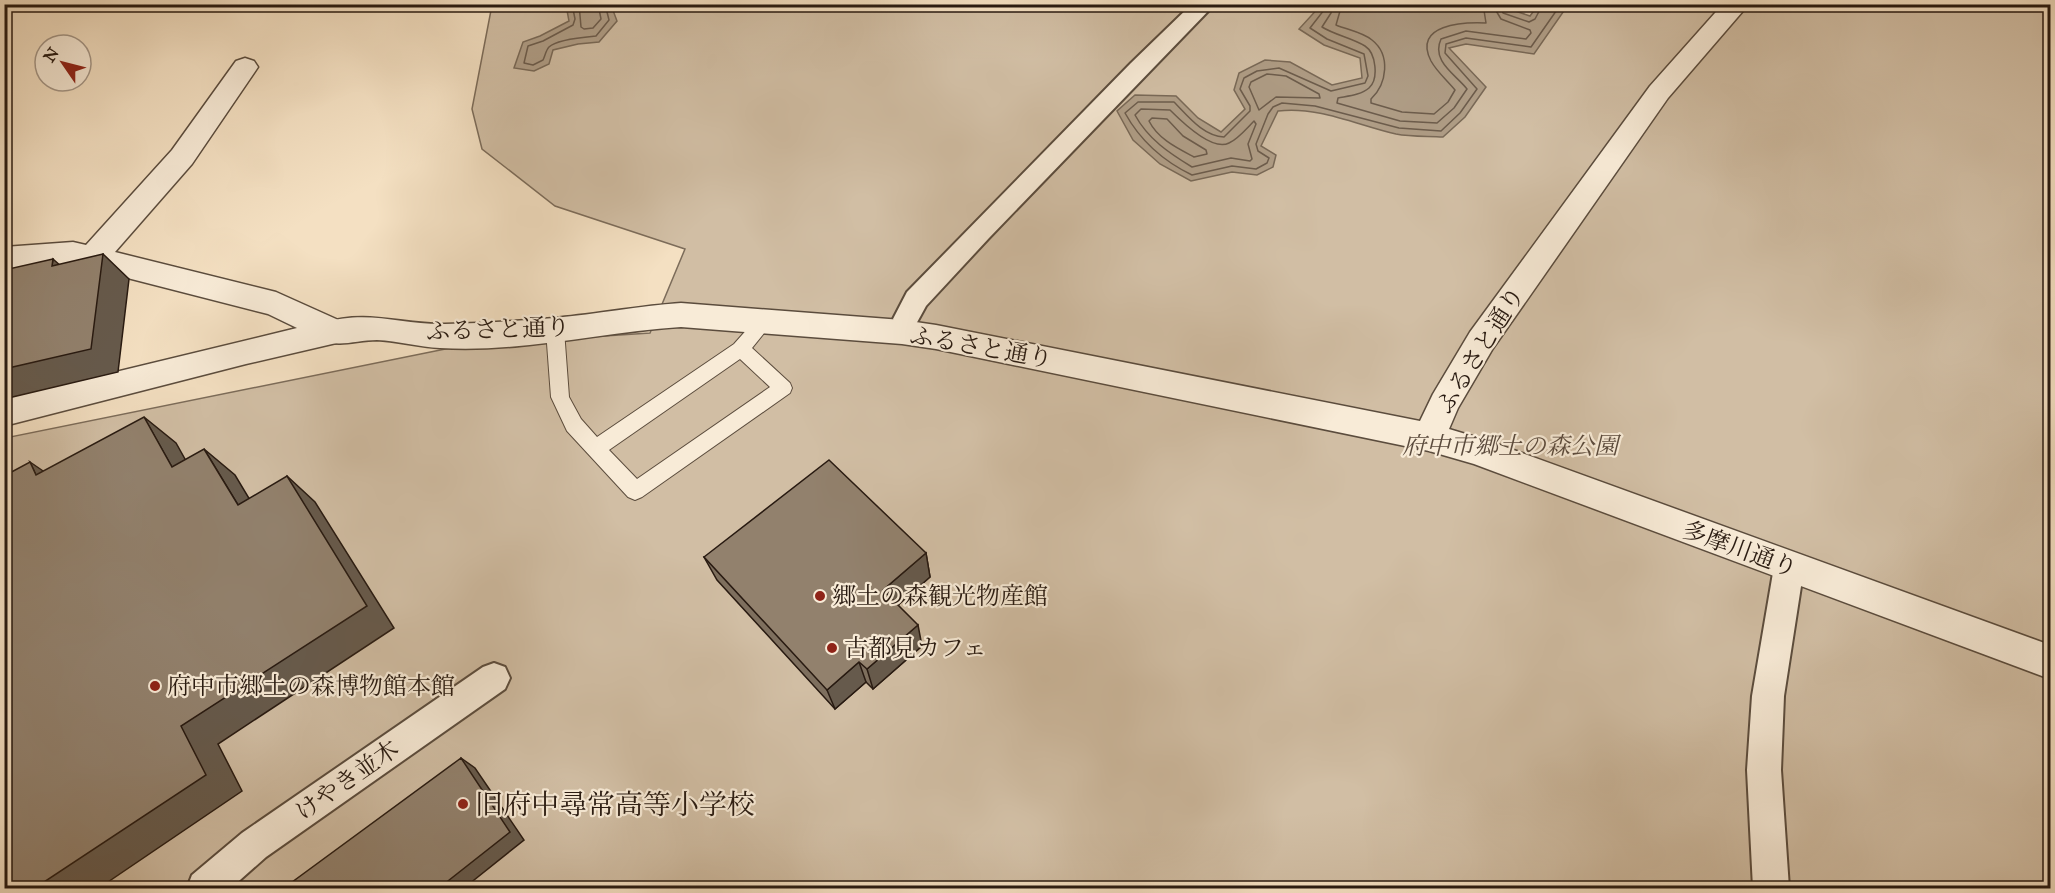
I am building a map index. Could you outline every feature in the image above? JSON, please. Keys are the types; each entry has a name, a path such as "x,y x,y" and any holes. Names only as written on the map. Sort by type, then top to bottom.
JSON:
{"street":[{"path":"906,319 916,299 980,231 1204,4"},
{"name":"ふるさと通り","path":"4,413 246,351 334,332 376,328 441,336 555,330 648,317 681,315 902,332 936,337 1429,436 1444,403 1481,341 1515,293 1659,92 1737,4"},
{"path":"93,257 182,158 245,67"},
{"path":"4,258 72,253 93,257 276,304 334,332"},
{"name":"多摩川通り","path":"1429,436 1477,451 2050,663"},
{"path":"1771,888 1764,770 1768,696 1789,567"},
{"name":"けやき並木","path":"205,888 254,844 494,678"}],"lane":[{"path":"596,448 741,349 764,321"},
{"path":"555,330 560,397 574,425 635,491 783,388 741,349"}],"green space":[{"name":"府中市郷土の森公園","path":"492,5 2050,5 2050,888 5,888 5,438 465,345 650,333 685,249 555,206 482,149 472,109"}],"water":[{"path":"566,5 611,5 617,21 599,42 553,50 549,64 534,71 514,68 523,42 569,21"},
{"path":"1321,5 1498,5 1530,16 1538,5 1568,5 1534,54 1466,44 1449,48 1486,87 1465,117 1443,137 1396,134 1308,111 1278,111 1261,146 1276,155 1273,167 1257,175 1232,172 1191,181 1160,164 1133,140 1117,111 1135,95 1176,96 1198,118 1221,132 1245,109 1234,90 1239,73 1265,60 1290,62 1332,85 1362,78 1360,58 1324,45 1299,29"}],"building":[{"path":"103,254 91,349 4,369 4,270 53,259 52,266"},
{"name":"府中市郷土の森博物館本館","path":"144,417 172,467 204,449 238,505 287,476 367,606 181,726 206,775 35,888 4,888 4,476 30,462 36,475"},
{"name":"郷土の森観光物産館","path":"829,460 926,553 883,590 918,625 867,669 859,662 827,690 704,557"},
{"name":"旧府中尋常高等小学校","path":"461,758 510,832 439,888 284,888"}],"place":[{"name":"郷土の森観光物産館","path":"820,596"},
{"name":"古都見カフェ","path":"832,648"},
{"name":"府中市郷土の森博物館本館","path":"155,686"},
{"name":"旧府中尋常高等小学校","path":"463,804"}]}
